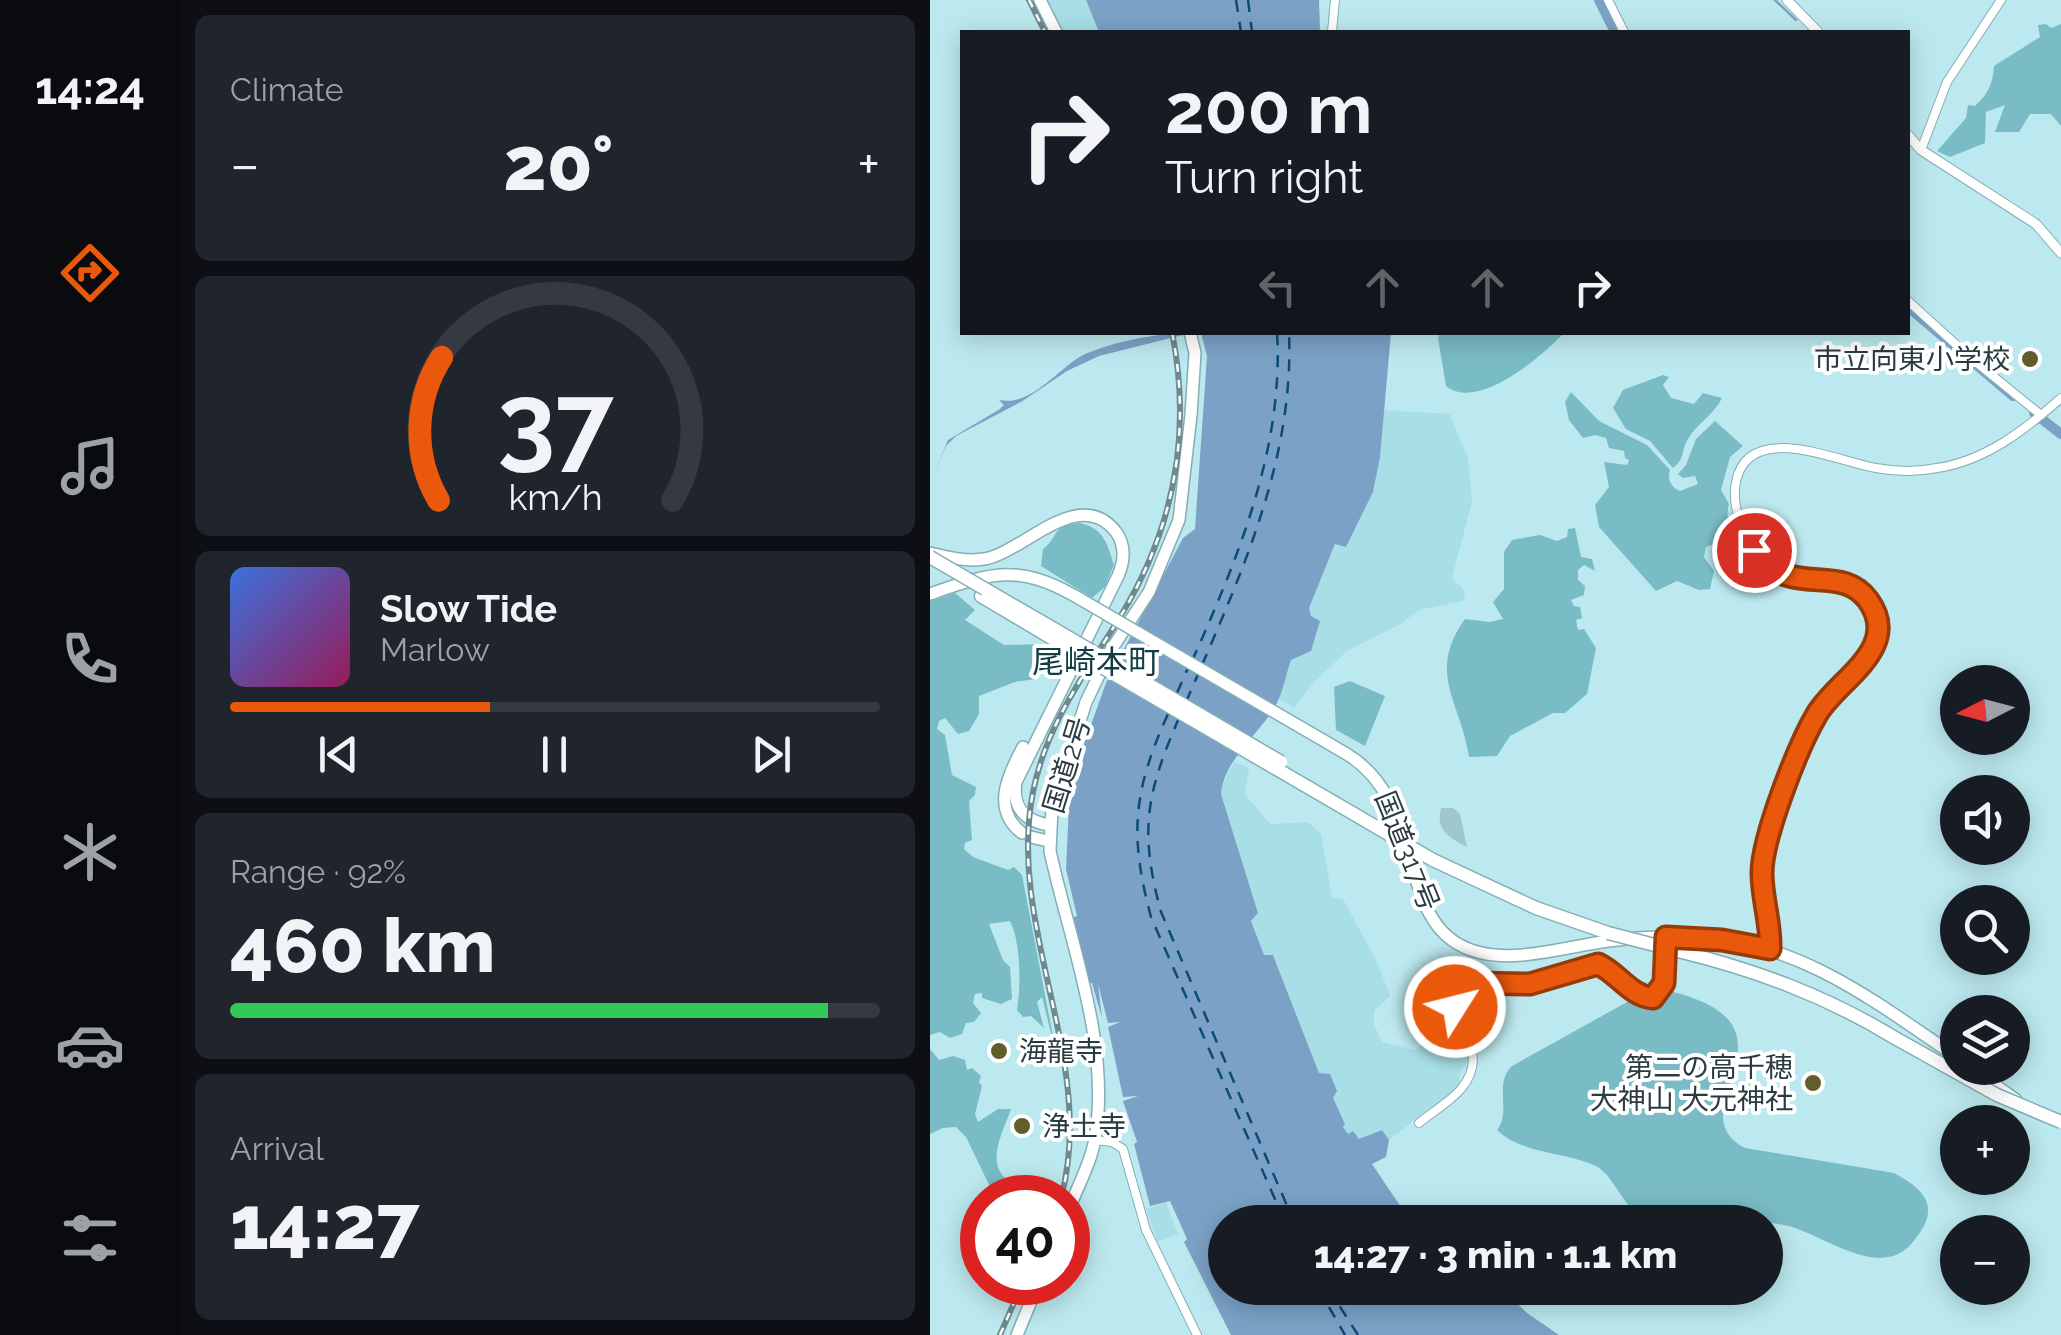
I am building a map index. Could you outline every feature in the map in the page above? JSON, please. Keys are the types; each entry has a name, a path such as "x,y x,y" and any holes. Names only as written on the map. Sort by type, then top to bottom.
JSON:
{"highway":[{"path":"1040,0 1055,30"},
{"name":"国道2号","path":"1082,1175 1095,1140 1098,1105 1094,1050 1048,841 1049,825 1058,785 1091,689 1149,592 1179,520 1192,414 1195,353 1190,335"},
{"path":"930,555 982,560 1010,550 1065,519 1089,516 1100,519 1120,540 1124,562 1016,782 1014,799 1022,814 1049,825"},
{"path":"930,555 1052,633 1434,856 1522,901 1608,934 1782,981 1840,1006 1997,1095 2061,1122"},
{"path":"930,566 983,592"},
{"name":"国道317号","path":"930,594 989,576 1012,573 1036,577 1345,753 1369,770 1390,798 1427,906 1440,928 1458,944 1501,956 1666,937 1722,940 1770,949 1853,986 1940,1046"},
{"path":"1048,841 1027,835 1006,813 1004,788 1087,635"},
{"path":"1996,1085 2061,1130"},
{"path":"1017,1335 1029,1305"}],"main road":[{"path":"1787,0 1816,30"},
{"path":"1910,137 1921,150 2036,224 2061,253"}],"street":[{"path":"1332,30 1335,0"},
{"path":"1608,0 1623,30"},
{"path":"1921,150 1947,82 2001,0"},
{"path":"1910,303 2042,415"},
{"path":"1770,949 1762,869 1768,839 1818,713 1872,653 1878,624 1870,603 1856,589 1838,582 1775,573 1761,559 1738,512 1734,493 1738,474 1755,455 1775,448 1798,449 1886,470 1943,468 1986,453 2061,398"},
{"path":"1419,1124 1460,1090 1470,1071 1472,1046 1455,1007 1456,994 1464,985 1530,984 1598,964 1639,996 1653,998 1664,983 1666,937"},
{"path":"1095,1140 1112,1142 1123,1149 1146,1230 1196,1335"}],"shaded area":[{"path":"1044,0 1086,0 1098,30 1059,30"},
{"path":"1086,0 1319,0 1320,30 1098,30"},
{"path":"2061,24 2061,126 2051,114 2030,114 2019,132 1995,132 2005,105 1986,112 1985,143 1950,157 1937,151 1966,118 1968,105 1975,106 1986,93 1994,66 2040,37 2038,25 2051,28"},
{"path":"1183,335 1099,356 1067,371 1021,402 956,436 946,446 933,476 948,440 1000,409 1004,405 999,400 1023,398 1085,354 1152,336"},
{"path":"1202,335 1391,335 1380,457 1373,492 1346,547 1335,544 1309,608 1311,616 1320,621 1311,651 1291,660 1276,705 1228,770 1221,794 1258,913 1251,921 1264,955 1273,955 1319,1073 1330,1074 1343,1127 1359,1139 1382,1130 1389,1140 1386,1157 1372,1164 1400,1205 1208,1205 1208,1289 1184,1242 1187,1239 1170,1201 1150,1206 1134,1144 1137,1142 1123,1101 1138,1096 1123,1097 1108,1027 1120,1022 1108,1023 1098,984 1102,1018 1092,983 1087,983 1071,918 1077,916 1066,869 1070,783 1106,683 1183,538 1195,529 1207,356"},
{"path":"1562,335 1509,378 1475,392 1459,392 1446,386 1438,338"},
{"path":"1663,375 1669,377 1663,385 1671,398 1694,404 1703,393 1722,398 1692,433 1673,468 1650,441 1626,429 1613,408 1623,390"},
{"path":"1571,392 1599,421 1647,445 1670,470 1670,483 1680,491 1698,484 1695,476 1683,478 1678,474 1696,439 1715,421 1743,446 1730,457 1721,490 1729,504 1731,529 1747,548 1747,555 1733,566 1714,544 1706,547 1704,557 1714,571 1710,589 1699,590 1677,581 1656,591 1599,527 1595,505 1609,487 1604,462 1627,465 1629,460 1624,451 1609,448 1606,438 1583,438 1569,420 1565,402"},
{"path":"1384,410 1450,414 1468,459 1472,502 1452,578 1465,596 1463,601 1419,610 1399,625 1347,651 1314,682 1294,708 1279,699 1291,659 1311,616 1308,608 1336,543 1380,457"},
{"path":"1079,523 1099,533 1114,565 1105,587 1092,598 1041,566 1043,549 1057,532"},
{"path":"1575,528 1581,557 1592,559 1595,571 1584,565 1578,570 1578,580 1585,586 1584,595 1571,600 1580,607 1578,630 1584,629 1596,648 1587,694 1565,713 1553,713 1510,736 1497,756 1469,757 1449,688 1448,656 1454,638 1465,619 1503,619 1493,602 1504,589 1504,552 1512,540 1540,535 1557,541 1567,537 1568,529"},
{"path":"955,593 975,610 965,620 1004,645 1045,644 1062,650 1056,666 1044,665 1036,679 1015,682 979,696 979,714 969,731 958,734 945,718 939,721 937,729 945,735 952,775 976,787 969,801 972,840 965,843 964,849 973,857 1008,870 1014,867 1022,875 1057,1057 1042,997 1037,1002 1044,1028 1017,1010 1019,964 1010,921 989,924 1003,960 1010,967 1012,999 1001,1004 982,998 982,993 975,994 973,1003 981,1013 974,1022 966,1023 962,1034 950,1038 940,1032 930,1035 930,601"},
{"path":"1350,681 1385,696 1365,746 1336,730 1334,687"},
{"path":"1234,762 1249,768 1245,794 1270,824 1308,822 1321,834 1332,897 1343,899 1378,964 1390,996 1374,1011 1374,1024 1382,1042 1415,1050 1458,1021 1464,1032 1470,1057 1460,1073 1459,1086 1389,1140 1382,1130 1358,1140 1353,1131 1348,1134 1343,1127 1274,956 1264,956 1251,921 1258,913 1221,794"},
{"path":"1441,808 1453,808 1460,814 1467,847 1442,828"},
{"path":"1670,991 1712,1007 1732,1025 1738,1046 1723,1112 1727,1132 1745,1148 1894,1173 1925,1198 1927,1218 1916,1238 1902,1252 1870,1257 1783,1225 1783,1205 1628,1205 1598,1167 1519,1144 1497,1130 1503,1115 1504,1081 1512,1066 1629,1001 1652,1002"},
{"path":"930,1049 939,1060 953,1056 965,1060 967,1070 972,1068 981,1076 975,1114 978,1122 998,1109 1011,1109 997,1154 1003,1175 984,1175 966,1137 956,1127 930,1134"},
{"path":"1166,1202 1178,1234 1158,1242 1146,1209"},
{"path":"1216,1305 1519,1305 1559,1335 1231,1335"}],"waterway":[{"path":"1599,0 1614,30"},
{"path":"1775,0 1796,20"},
{"path":"1910,309 2013,396"},
{"path":"2034,413 2061,434"}],"ferry route":[{"path":"1236,0 1241,30"},
{"path":"1248,0 1252,30"},
{"path":"1192,661 1241,542 1265,460 1273,418 1277,335"},
{"path":"1202,665 1251,544 1276,462 1289,376 1289,335"},
{"path":"1177,693 1188,668"},
{"path":"1186,702 1199,672"},
{"path":"1168,714 1141,790 1137,837 1144,888 1151,917 1278,1205"},
{"path":"1179,718 1159,769 1149,813 1154,884 1161,912 1287,1205"},
{"path":"1328,1305 1345,1335"},
{"path":"1339,1305 1358,1335"}],"railway":[{"path":"1029,0 1044,30"},
{"path":"1065,1175 1069,1147 1068,1096 1031,894 1028,843 1033,792 1057,722 1139,584 1165,515 1179,443 1178,370 1172,335"},
{"path":"1000,1335 1013,1305"}],"place":[{"name":"市立向東小学校","path":"2030,359"},
{"name":"海龍寺","path":"999,1051"},
{"name":"第二の高千穂 大神山 大元神社","path":"1813,1083"},
{"name":"浄土寺","path":"1022,1126"}],"district":[{"name":"尾崎本町","path":"1096,661"}],"route":[{"path":"1455,1007 1456,994 1469,983 1530,984 1598,964 1639,996 1653,998 1663,988 1666,937 1699,937 1770,949 1762,869 1768,839 1818,713 1872,653 1878,624 1870,603 1856,589 1838,582 1775,573 1754,550"}]}
